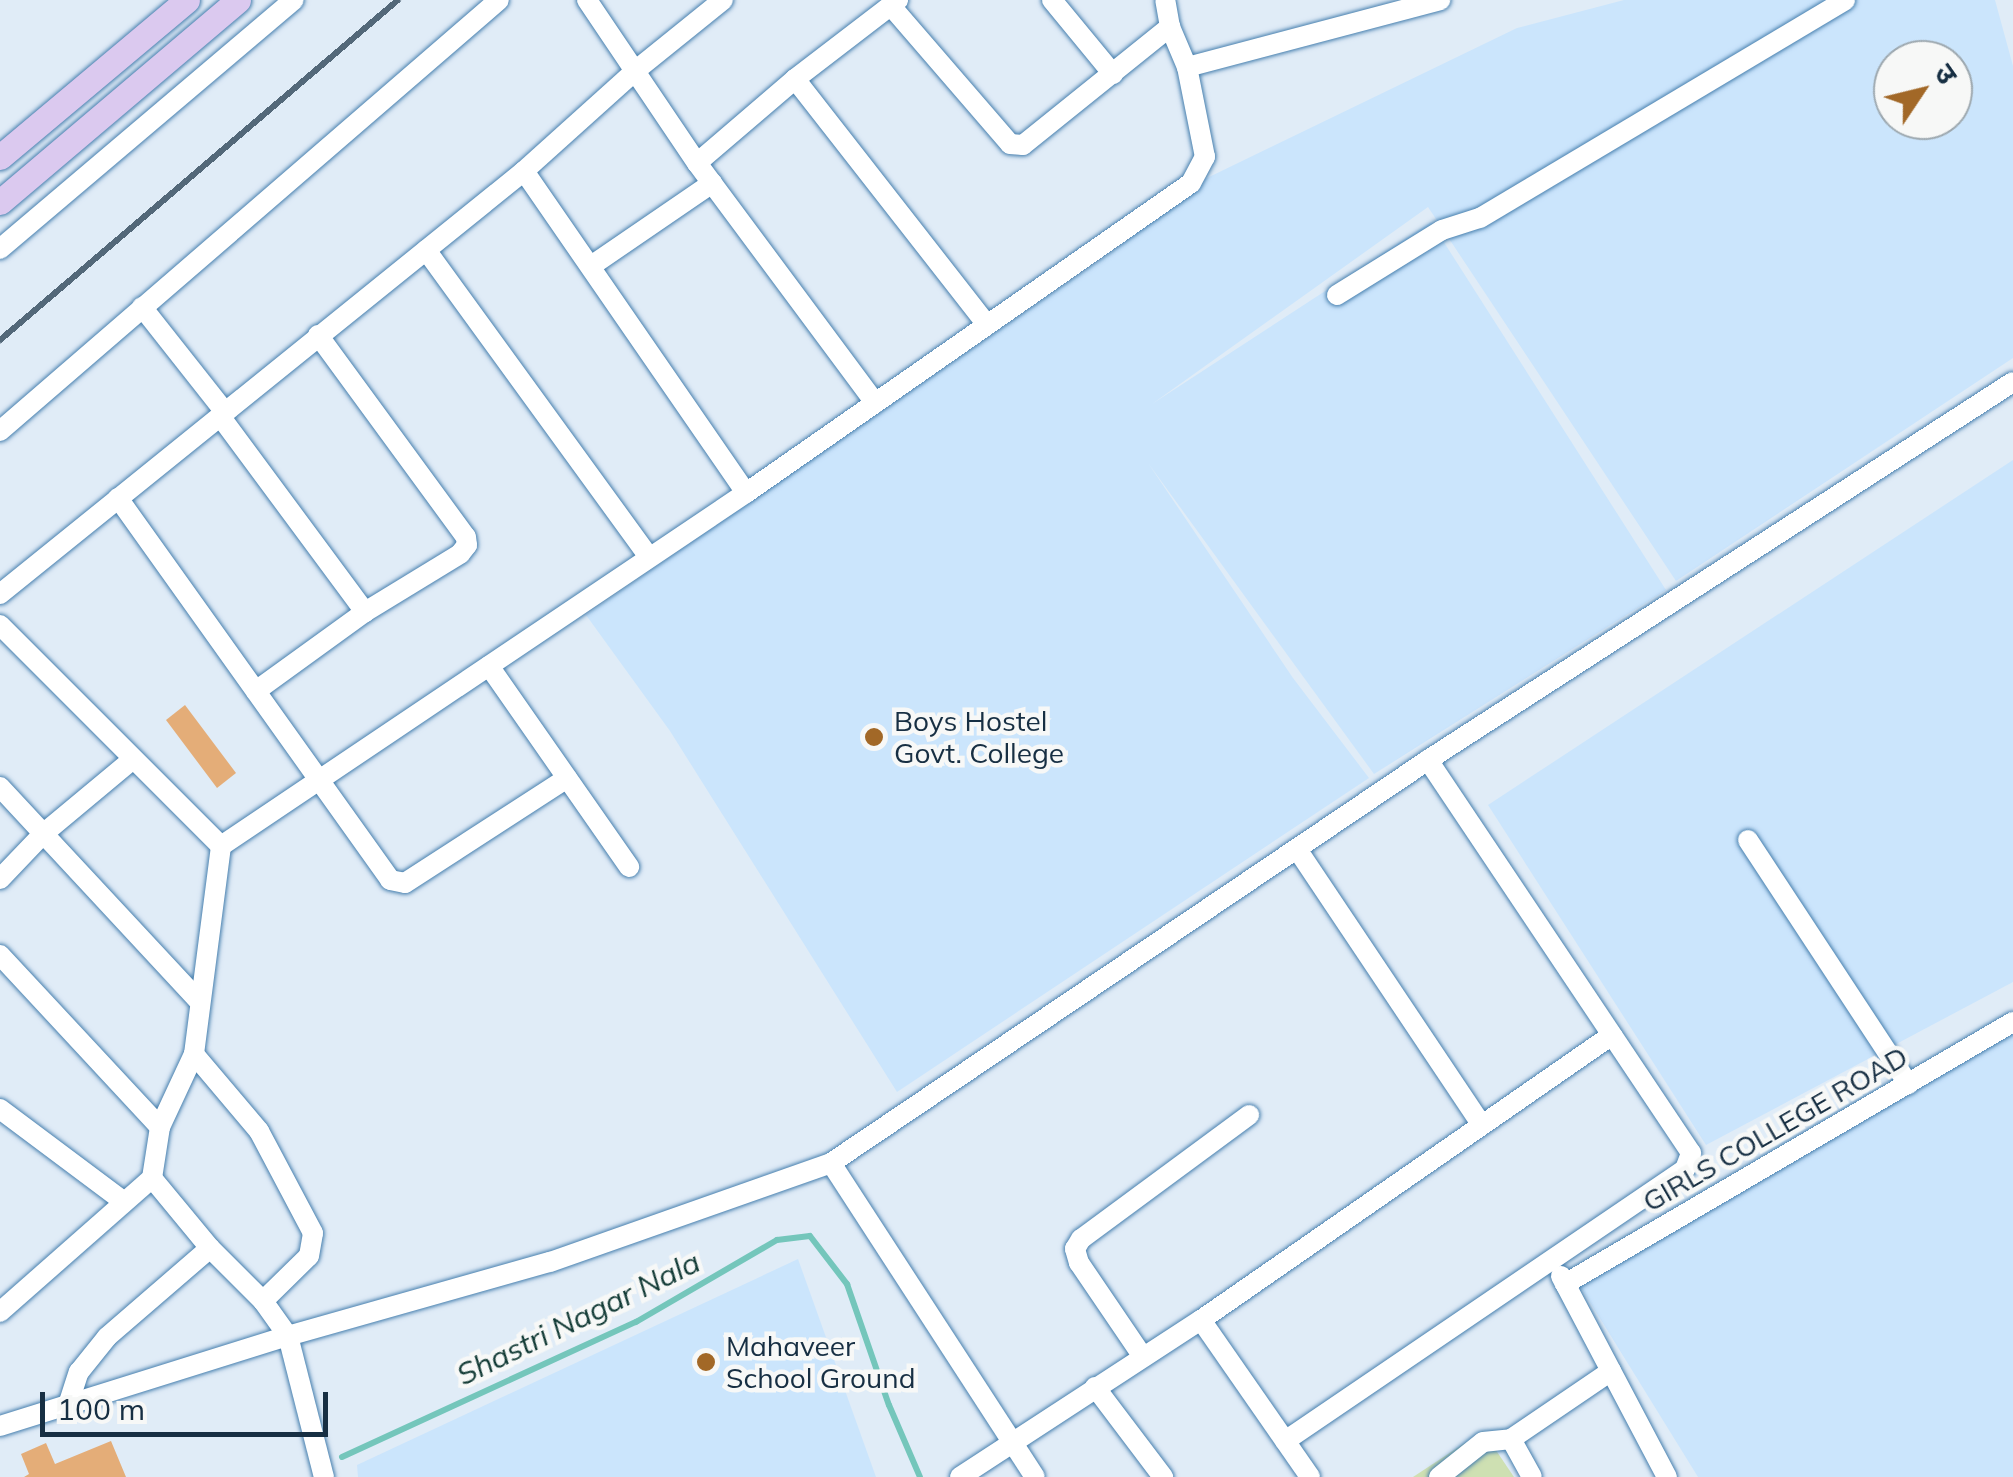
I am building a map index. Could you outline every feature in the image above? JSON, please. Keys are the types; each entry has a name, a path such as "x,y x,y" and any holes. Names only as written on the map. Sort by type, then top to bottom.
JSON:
{"main road":[{"path":"0,157 187,0"},
{"path":"0,202 238,0"}],"street":[{"path":"0,248 294,0"},
{"path":"0,432 499,0"},
{"path":"587,0 697,163 875,402"},
{"path":"0,594 524,171 635,71 723,0"},
{"path":"1052,0 1113,74"},
{"path":"0,1312 152,1178 160,1127 194,1054 220,846 321,782 1192,183 1205,157 1187,67 1170,27 1165,0"},
{"path":"1187,67 1440,0"},
{"path":"1337,296 1442,230 1480,218 1845,0"},
{"path":"697,163 794,79 895,3 1010,144 1034,140 1170,27"},
{"path":"794,79 987,324"},
{"path":"524,171 746,492"},
{"path":"591,266 712,183"},
{"path":"426,250 648,556"},
{"path":"142,307 365,612"},
{"path":"256,691 365,612 460,554 467,545 466,537 318,335"},
{"path":"0,1426 288,1336 550,1262 831,1164 1428,760 2013,382"},
{"path":"118,498 390,880 405,883 567,778"},
{"path":"0,625 220,846"},
{"path":"489,666 629,867"},
{"path":"0,879 44,834 134,759"},
{"path":"1285,1440 1685,1170 1691,1152 1428,760"},
{"path":"0,787 198,1001"},
{"path":"1748,840 1908,1084"},
{"path":"1297,849 1482,1125"},
{"path":"0,955 160,1127"},
{"name":"GIRLS COLLEGE ROAD","path":"1565,1284 2013,1022"},
{"path":"960,1477 1200,1320 1612,1035"},
{"path":"194,1054 259,1131 313,1232 309,1256 263,1301"},
{"path":"0,1108 124,1202"},
{"path":"1143,1357 1079,1263 1075,1249 1081,1239 1250,1115"},
{"path":"831,1164 1035,1477"},
{"path":"152,1178 210,1248 263,1301 288,1336 324,1477"},
{"path":"68,1405 79,1372 108,1337 210,1248"},
{"path":"1553,1261 1667,1477"},
{"path":"1200,1320 1310,1477"},
{"path":"1439,1477 1483,1442 1511,1440 1611,1371"},
{"path":"1095,1387 1163,1477"},
{"path":"1511,1440 1532,1477"}],"shaded area":[{"path":"1624,0 1995,0 2013,66 2013,358 1676,581 1428,207 1152,404 1431,222 1666,590 1374,774 1148,463 1293,678 1369,778 897,1092 670,731 586,615 1114,251 1205,179 1517,28"},
{"path":"2013,460 2013,982 1706,1145 1488,805"},
{"path":"2013,1034 2013,1477 1698,1477 1575,1278"},
{"name":"Mahaveer School Ground","path":"798,1259 876,1477 358,1477 357,1465"}],"green space":[{"path":"1483,1431 1514,1477 1413,1477"}],"building":[{"path":"185,705 236,773 217,788 166,720"},
{"path":"111,1441 126,1477 24,1477 29,1474 21,1454 46,1443 55,1464"}],"waterway":[{"name":"Shastri Nagar Nala","path":"342,1457 636,1322 777,1240 810,1236 847,1284 889,1405 920,1477"}],"railway":[{"path":"0,340 398,0"}],"place":[{"name":"Boys Hostel Govt. College","path":"874,737"},
{"name":"Mahaveer School Ground","path":"706,1362"}]}
